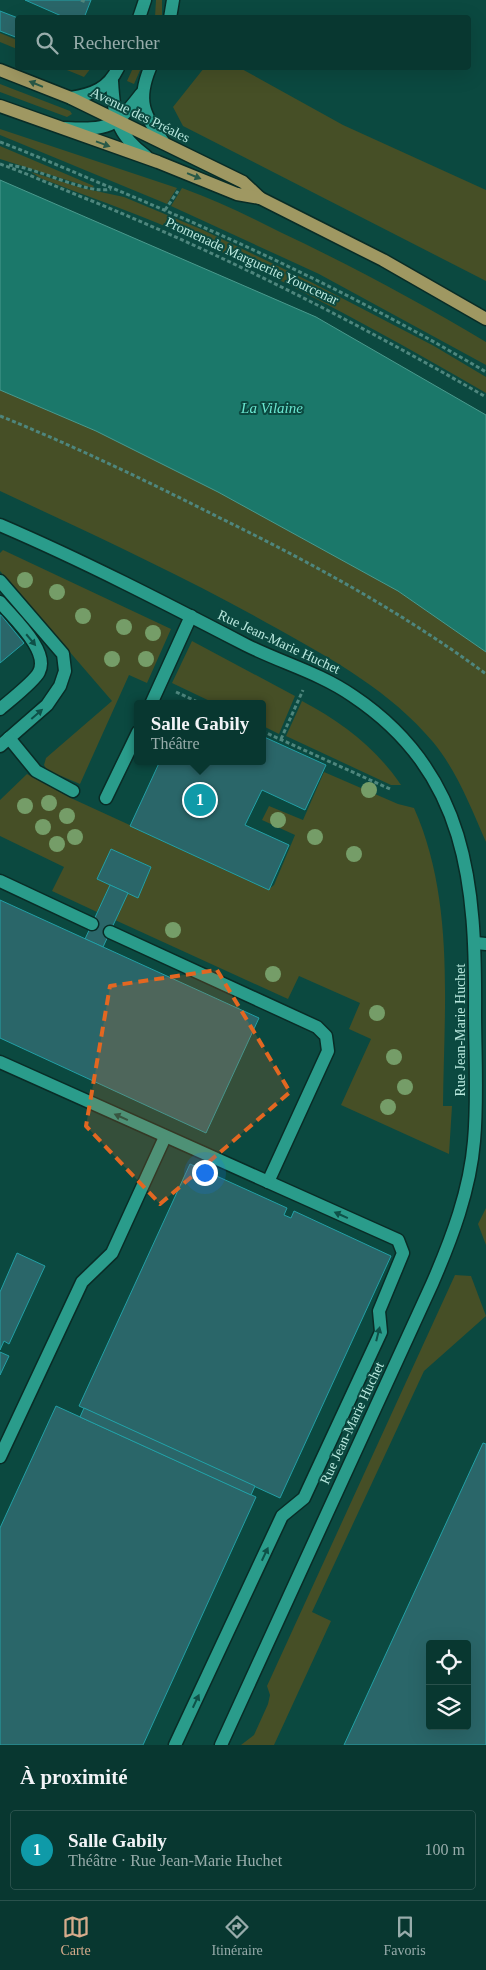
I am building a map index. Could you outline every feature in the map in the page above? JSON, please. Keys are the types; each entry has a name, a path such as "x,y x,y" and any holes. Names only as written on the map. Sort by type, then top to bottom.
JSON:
{"main road":[{"name":"Avenue des Préales","path":"0,70 71,98 243,182 260,198 383,260 486,318"},
{"name":"Avenue des Préales","path":"0,106 148,158 237,194 260,198"}],"street":[{"path":"140,15 145,0"},
{"path":"170,15 173,0"},
{"path":"117,70 112,81 117,120 124,137 148,158"},
{"path":"58,127 99,129 117,120 142,94 149,70"},
{"path":"71,98 94,92 112,81"},
{"path":"142,94 150,123 164,143"},
{"name":"Rue Jean-Marie Huchet","path":"0,526 190,616 259,652 313,672 352,694 389,724 417,755 434,781 456,827 468,875 481,943 474,1140 464,1192 453,1232 432,1284 221,1745"},
{"path":"0,581 63,654 65,671 60,686 47,705 5,742 36,771 73,791"},
{"path":"0,602 39,649 42,659 39,673 0,709"},
{"path":"153,700 190,616"},
{"path":"106,798 134,740"},
{"path":"2,880 92,924"},
{"path":"110,932 317,1027 326,1036 328,1051 268,1182"},
{"path":"0,1062 398,1240 403,1253 379,1311 381,1332 304,1498 282,1516 175,1745"},
{"path":"0,1457 82,1282 112,1253 165,1137"}],"path":[{"path":"81,0 86,2"},
{"path":"0,142 165,210 303,274 486,372"},
{"path":"2,164 32,169 93,190 112,188"},
{"name":"Promenade Marguerite Yourcenar","path":"2,164 136,219 242,266 353,322 486,397"},
{"path":"165,210 182,184"},
{"path":"0,416 92,454 289,552 384,606 450,648 486,674"},
{"path":"281,740 313,672"},
{"path":"159,684 193,700"},
{"path":"266,733 390,789"}],"highlighted area":[{"path":"217,970 290,1092 160,1204 86,1126 110,986"}],"shaded area":[{"path":"156,0 162,0 162,15 155,15"},
{"path":"0,33 15,39 15,48 0,42"},
{"path":"67,70 89,70 84,77"},
{"path":"132,70 140,70 134,84 127,81"},
{"path":"202,70 244,70 343,125 486,190 486,281 183,126 173,107"},
{"path":"0,84 70,111 72,114 67,117 0,92"},
{"path":"0,129 177,188 167,204 0,135"},
{"path":"0,146 94,186 92,188 0,159"},
{"path":"31,172 82,188 124,197 203,230 311,282 434,346 486,377 486,393 410,349 254,267 174,230 40,178"},
{"path":"182,188 232,208 332,257 461,327 486,342 486,365 319,274 171,206"},
{"path":"0,390 96,431 218,492 398,591 486,652 486,842 463,790 442,753 399,707 361,678 210,592 0,491"},
{"path":"3,550 171,629 147,683 129,675 80,784 47,770 44,765 46,758 112,701 0,571 0,553"},
{"path":"192,641 295,696 279,734 266,728 266,700 208,700 172,683"},
{"path":"302,701 331,718 357,737 381,759 401,785 391,785 286,736"},
{"path":"324,772 398,804 414,808 427,843 436,879 444,954 443,1106 452,1106 449,1154 341,1105 371,1039 349,1029 360,1003 299,976 288,999 115,920 128,893 138,897 151,867 111,849 110,885 97,912 52,891 64,867 0,836 0,800 27,774 73,799 269,889 274,885 295,835 262,820 269,806 303,820"},
{"path":"486,1208 486,1245 478,1224"},
{"path":"455,1275 471,1276 486,1316 424,1371 312,1612 331,1621 274,1745 241,1745 254,1735 268,1704 270,1695 267,1686"}],"water":[{"name":"La Vilaine","path":"0,180 316,317 486,415 486,652 398,591 218,492 96,431 0,390"}],"building":[{"path":"25,0 91,0 85,15 59,15"},
{"path":"0,11 15,17 15,37 0,31"},
{"path":"0,615 24,643 0,663"},
{"path":"266,738 326,765 305,810 262,790 245,825 289,845 269,890 130,826 158,765 266,765"},
{"path":"111,849 151,867 138,898 97,879"},
{"path":"110,885 128,893 103,947 85,939"},
{"path":"0,900 259,1018 206,1133 0,1038"},
{"path":"190,1164 287,1208 284,1215 291,1218 294,1211 391,1256 280,1498 79,1406"},
{"path":"17,1253 45,1266 9,1344 4,1341 0,1350 0,1292"},
{"path":"0,1352 9,1356 0,1375"},
{"path":"56,1406 256,1497 143,1745 0,1745 0,1528"},
{"path":"84,1408 255,1486 251,1495 80,1417"},
{"path":"483,1443 486,1444 486,1745 344,1745"}],"place":[{"name":"Salle Gabily","path":"200,800"}]}
